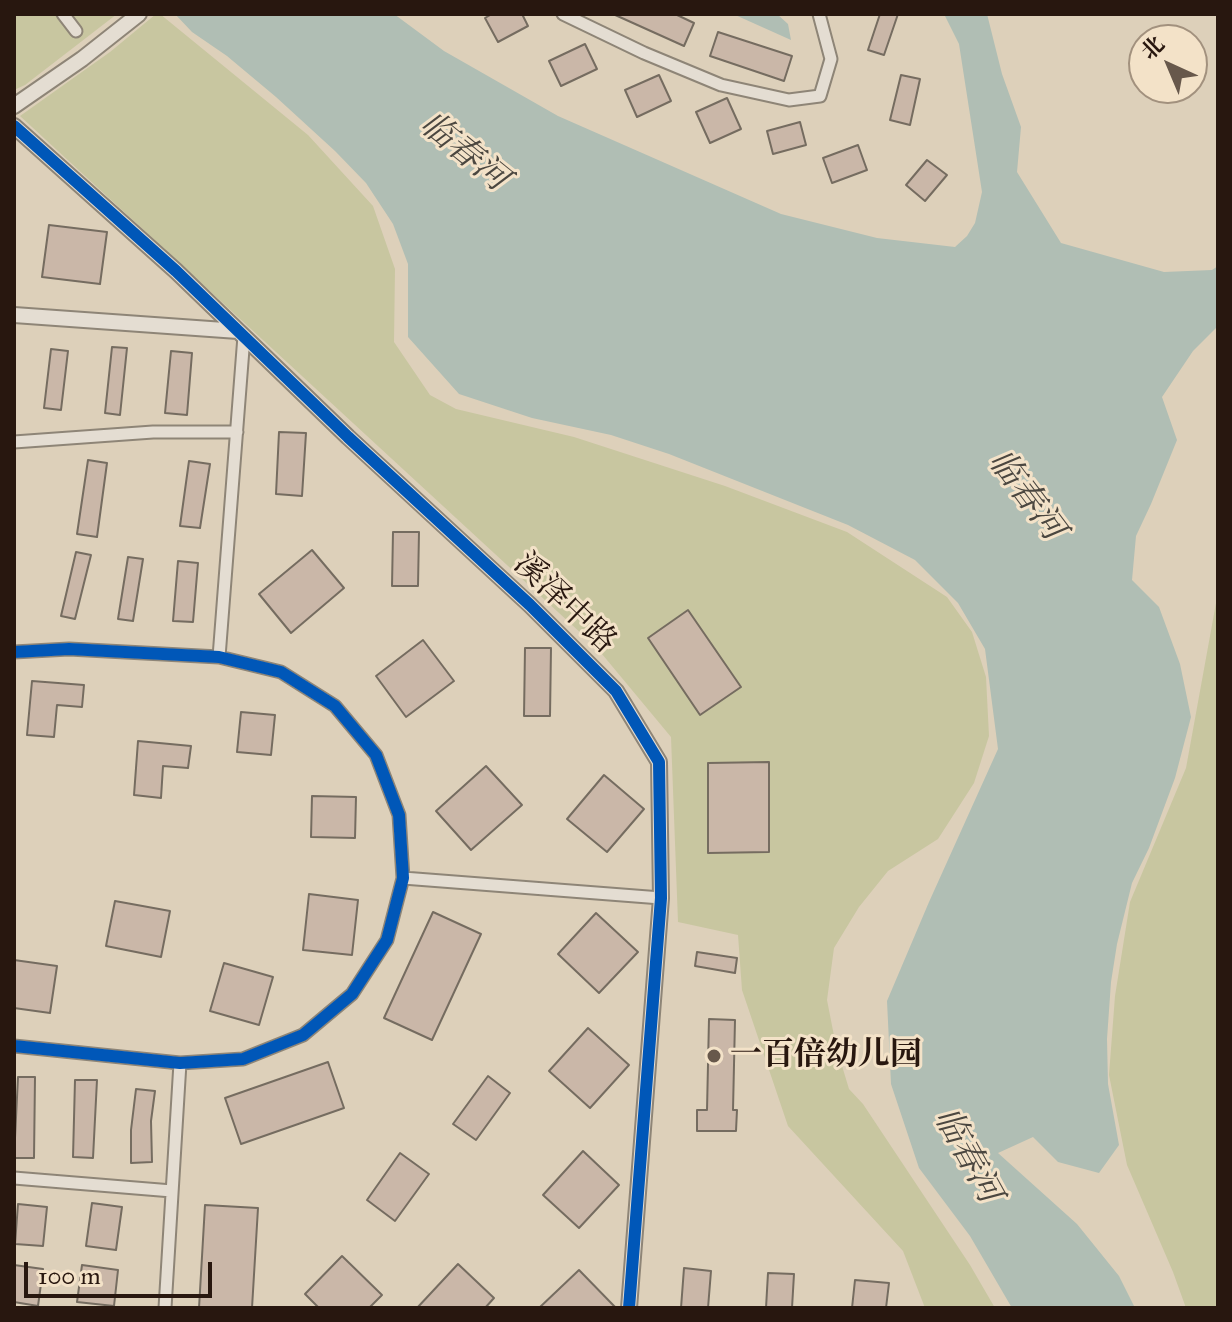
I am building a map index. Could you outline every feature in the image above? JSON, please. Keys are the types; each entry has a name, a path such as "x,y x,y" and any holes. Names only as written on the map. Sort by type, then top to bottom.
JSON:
{"street":[{"path":"63,14 76,31"},
{"path":"14,106 82,59 138,14"},
{"path":"563,14 721,85 789,100 820,96 831,59 819,14"},
{"name":"溪泽中路","path":"14,126 176,271 348,437 530,605 616,691 659,762 661,898 629,1308"},
{"path":"14,315 241,334 237,432 219,657"},
{"path":"14,442 153,432 237,432"},
{"path":"14,652 69,649 219,657 281,672 335,706 376,755 399,815 403,878 387,940 352,994 303,1035 243,1059 180,1063 14,1046"},
{"path":"403,878 661,898"},
{"path":"165,1308 180,1063"},
{"path":"14,1178 172,1191"}],"shaded area":[{"path":"14,14 117,14 25,85 14,90"},
{"path":"156,14 160,14 308,135 373,206 395,269 394,342 430,395 456,409 574,437 725,486 847,532 947,597 972,632 986,677 989,736 974,783 938,839 888,871 859,907 834,948 827,1000 849,1089 863,1104 995,1308 925,1308 903,1251 788,1126 742,990 738,935 678,922 671,737 597,648 20,116 110,52"},
{"path":"1218,592 1218,1308 1186,1308 1127,1165 1109,1075 1115,996 1130,902 1186,768"}],"water":[{"name":"临春河","path":"175,14 394,14 444,51 558,116 781,214 877,238 955,247 975,223 982,192 959,44 944,14 987,14 1002,74 1021,127 1017,172 1061,243 1164,272 1212,270 1218,266 1218,326 1193,351 1162,397 1177,440 1136,536 1132,580 1159,607 1180,664 1191,717 1175,778 1149,848 1132,883 1117,944 1107,1039 1108,1084 1119,1145 1099,1173 1058,1162 1033,1137 998,1153 1077,1224 1119,1276 1135,1308 1012,1308 970,1236 919,1168 891,1084 887,1001 998,749 985,649 958,603 915,560 848,525 669,454 611,435 532,418 459,394 408,337 408,264 393,224 366,183 276,97 227,56 192,32"},
{"path":"733,14 777,14 788,24 791,40"}],"building":[{"path":"492,14 522,14 528,26 498,42 485,18"},
{"path":"613,14 675,14 694,23 684,46"},
{"path":"880,14 898,14 884,55 868,50"},
{"path":"718,32 792,56 784,81 710,56"},
{"path":"585,44 597,69 561,86 549,61"},
{"path":"659,75 671,101 637,117 625,90"},
{"path":"901,75 920,79 910,125 890,120"},
{"path":"727,98 741,129 710,143 696,112"},
{"path":"800,122 806,145 773,154 767,131"},
{"path":"858,145 867,170 832,183 823,158"},
{"path":"927,160 947,175 925,201 906,185"},
{"path":"49,225 107,232 100,284 42,277"},
{"path":"112,347 127,348 120,415 105,413"},
{"path":"51,349 68,351 61,410 44,408"},
{"path":"171,351 192,353 187,415 165,413"},
{"path":"279,432 306,433 302,496 276,494"},
{"path":"88,460 107,463 97,537 77,534"},
{"path":"189,461 210,464 200,528 180,526"},
{"path":"393,532 419,532 418,586 392,586"},
{"path":"312,550 344,588 291,633 259,594"},
{"path":"76,552 91,555 75,619 61,616"},
{"path":"128,557 143,559 133,621 118,619"},
{"path":"178,561 198,563 193,622 173,621"},
{"path":"688,610 741,687 700,715 648,638"},
{"path":"423,640 454,681 406,717 376,676"},
{"path":"525,648 551,648 550,716 524,716"},
{"path":"32,681 84,685 82,707 57,705 54,737 27,735"},
{"path":"241,712 275,715 271,755 237,752"},
{"path":"138,741 191,746 188,768 163,766 161,798 134,795"},
{"path":"769,762 769,852 708,853 708,763"},
{"path":"486,766 522,805 471,850 436,811"},
{"path":"604,775 644,809 607,852 567,819"},
{"path":"312,796 356,797 355,838 311,837"},
{"path":"309,894 358,900 352,955 303,950"},
{"path":"115,901 170,911 161,957 106,946"},
{"path":"433,912 481,934 432,1040 384,1018"},
{"path":"596,913 638,952 599,993 558,954"},
{"path":"697,952 737,958 735,973 695,966"},
{"path":"14,960 57,966 50,1013 14,1008"},
{"path":"224,963 273,977 259,1025 210,1011"},
{"path":"709,1019 735,1020 733,1110 737,1110 736,1131 697,1131 697,1110 707,1110"},
{"path":"588,1028 629,1065 590,1108 549,1071"},
{"path":"328,1062 344,1108 241,1144 225,1098"},
{"path":"488,1076 510,1093 476,1140 453,1124"},
{"path":"18,1077 35,1077 34,1158 14,1158"},
{"path":"75,1080 97,1080 93,1158 73,1157"},
{"path":"136,1089 155,1091 151,1121 152,1162 131,1163"},
{"path":"583,1151 619,1185 579,1228 543,1195"},
{"path":"400,1153 429,1174 395,1221 367,1200"},
{"path":"92,1203 122,1207 116,1250 86,1246"},
{"path":"18,1204 47,1207 43,1246 15,1244"},
{"path":"205,1205 258,1208 252,1308 199,1308"},
{"path":"342,1256 382,1295 369,1308 319,1308 305,1294"},
{"path":"458,1264 494,1298 485,1308 417,1308"},
{"path":"14,1265 43,1269 38,1306 14,1302"},
{"path":"82,1265 118,1270 114,1306 77,1302"},
{"path":"684,1268 711,1271 708,1308 681,1308"},
{"path":"579,1270 616,1308 539,1308"},
{"path":"768,1273 794,1274 792,1308 766,1308"},
{"path":"855,1280 889,1283 886,1308 852,1308"}],"cycle path":[{"path":"14,126 176,271 348,437 530,605 616,691 659,762 661,898 629,1308"},
{"path":"14,652 69,649 219,657 281,672 335,706 376,755 399,815 403,878 387,940 352,994 303,1035 243,1059 180,1063 14,1046"}],"place":[{"name":"一百倍幼儿园","path":"714,1056"}]}
